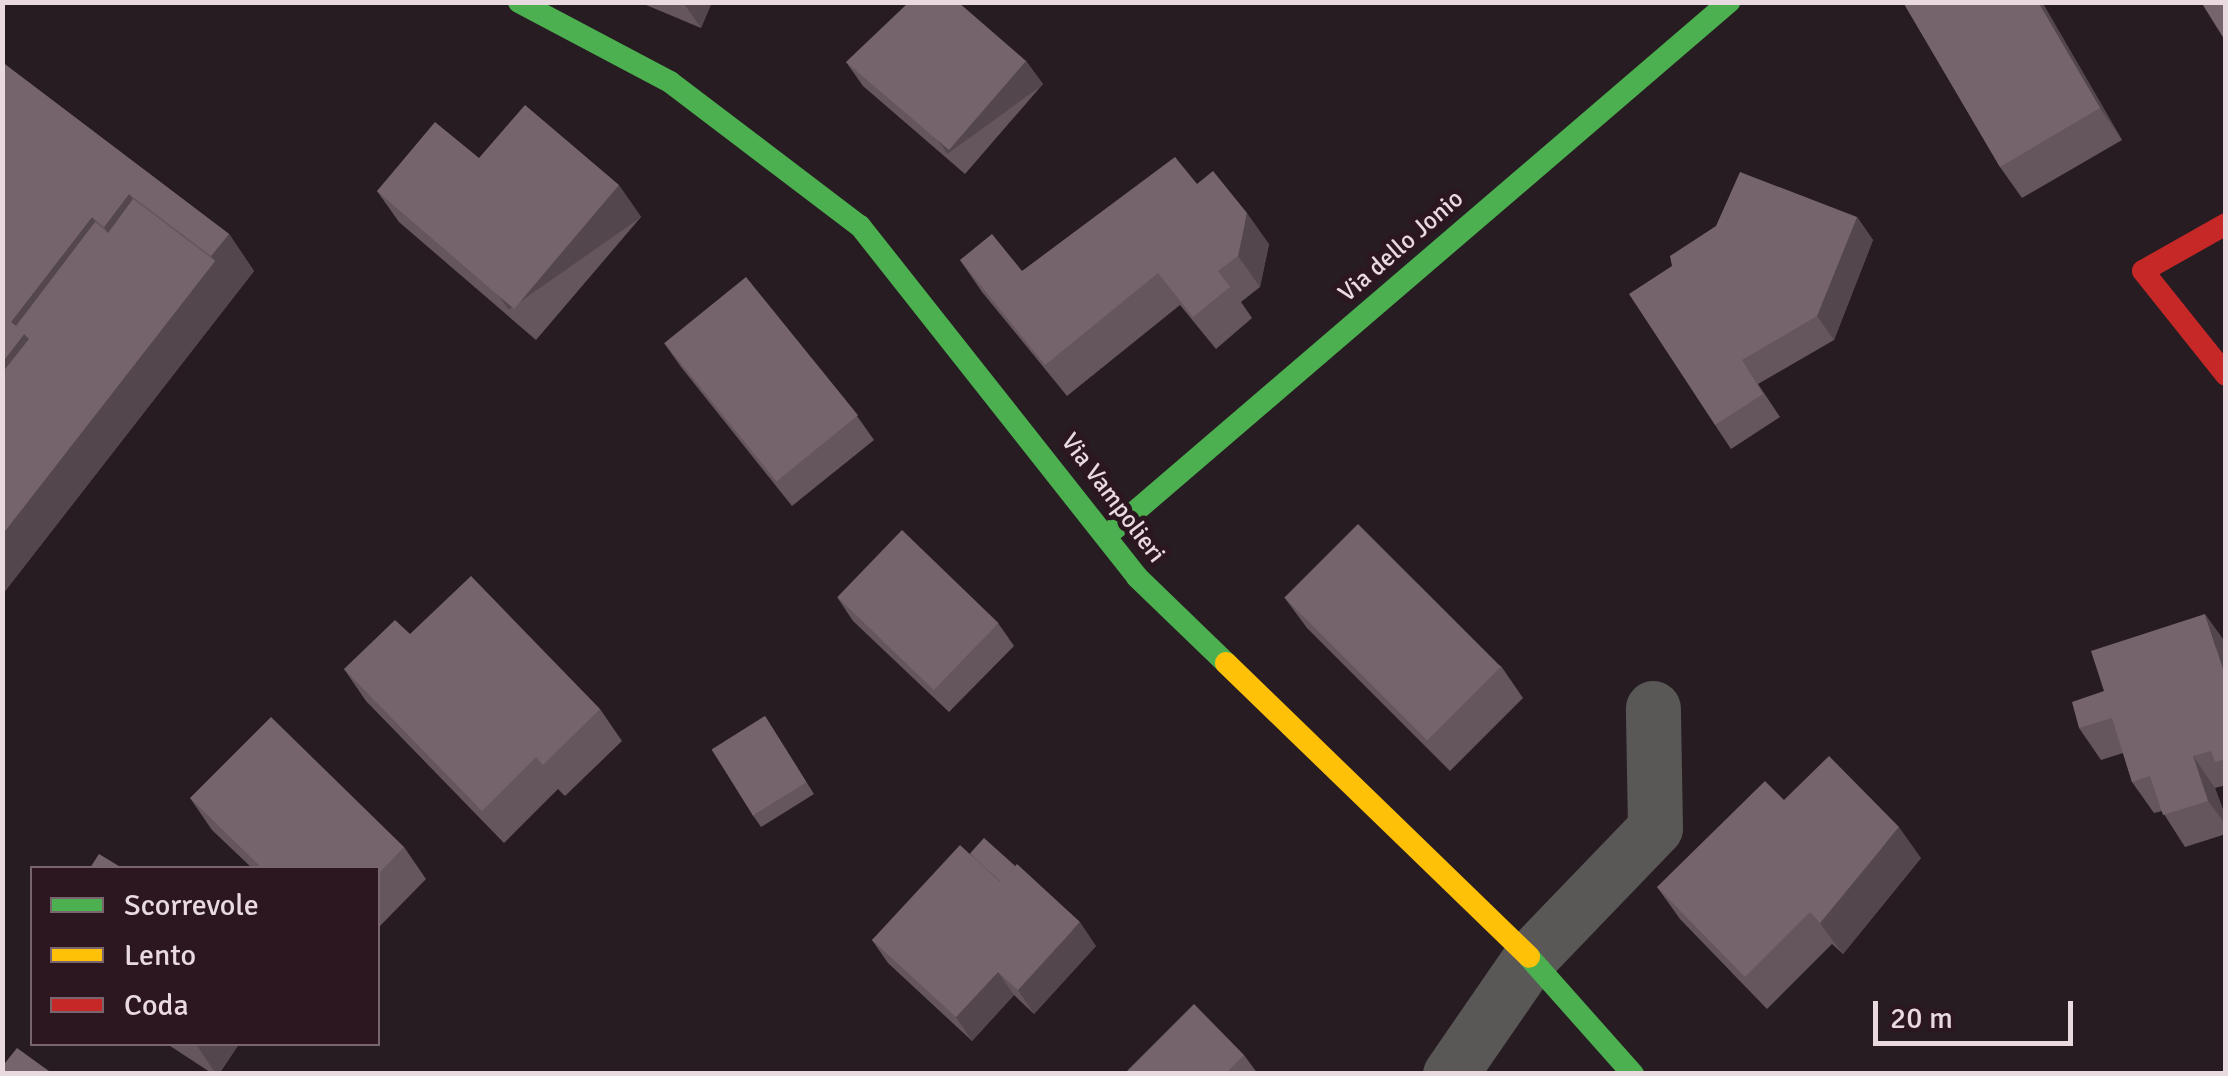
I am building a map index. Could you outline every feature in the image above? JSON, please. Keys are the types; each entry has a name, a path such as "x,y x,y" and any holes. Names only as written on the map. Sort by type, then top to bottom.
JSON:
{"street":[{"name":"Via Vampolieri","path":"518,2 670,82 860,226 1110,532 1136,577 1530,958 1633,1074"},
{"name":"Via dello Jonio","path":"1110,532 1712,9"},
{"path":"2226,224 2143,272 2226,376"},
{"path":"1450,1074 1530,958 1655,828 1653,708"}],"building":[{"path":"909,2 958,2 1026,61 949,150 846,62"},
{"path":"1903,2 2038,2 2100,108 2000,167"},
{"path":"2201,2 2226,2 2226,42"},
{"path":"2,62 229,234 211,256 129,194 104,227 92,217 11,322 25,333 2,363"},
{"path":"525,105 619,185 514,309 377,191 435,122 479,158"},
{"path":"1175,157 1197,184 1213,171 1247,213 1238,256 1218,271 1230,287 1193,317 1158,273 1045,365 960,260 992,234 1022,271"},
{"path":"1740,172 1857,217 1817,316 1742,360 1763,394 1715,425 1629,294 1672,266 1670,256 1716,226"},
{"path":"133,199 215,261 2,535 2,373 29,339 16,326 95,222 108,233"},
{"path":"746,277 858,415 776,481 664,343"},
{"path":"1358,524 1501,667 1427,740 1284,598"},
{"path":"902,530 998,623 934,690 837,597"},
{"path":"471,576 600,709 543,765 536,757 482,811 344,669 395,620 410,634"},
{"path":"2205,614 2226,679 2226,759 2215,762 2211,751 2193,756 2208,801 2163,815 2150,776 2132,782 2112,718 2079,728 2072,702 2104,691 2091,651"},
{"path":"765,716 806,782 753,816 712,749"},
{"path":"271,717 404,847 380,872 380,866 260,866 190,798"},
{"path":"1829,756 1899,827 1820,923 1810,912 1745,977 1657,887 1765,781 1784,800"},
{"path":"984,838 1015,866 1001,882 970,854"},
{"path":"960,845 1000,882 1017,864 1080,922 1018,990 998,972 956,1017 872,940"},
{"path":"99,854 119,866 91,866"},
{"path":"1194,1004 1244,1055 1225,1074 1124,1074"},
{"path":"17,1048 53,1074 2,1074 2,1062"}],"traffic: fast":[{"path":"519,2 670,82 860,226 1137,577 1226,663"},
{"path":"1110,533 1729,2"},
{"path":"1529,957 1633,1074"}],"traffic: slow":[{"path":"1226,663 1529,957"}],"traffic: jam":[{"path":"2226,224 2143,271 2226,375"}]}
